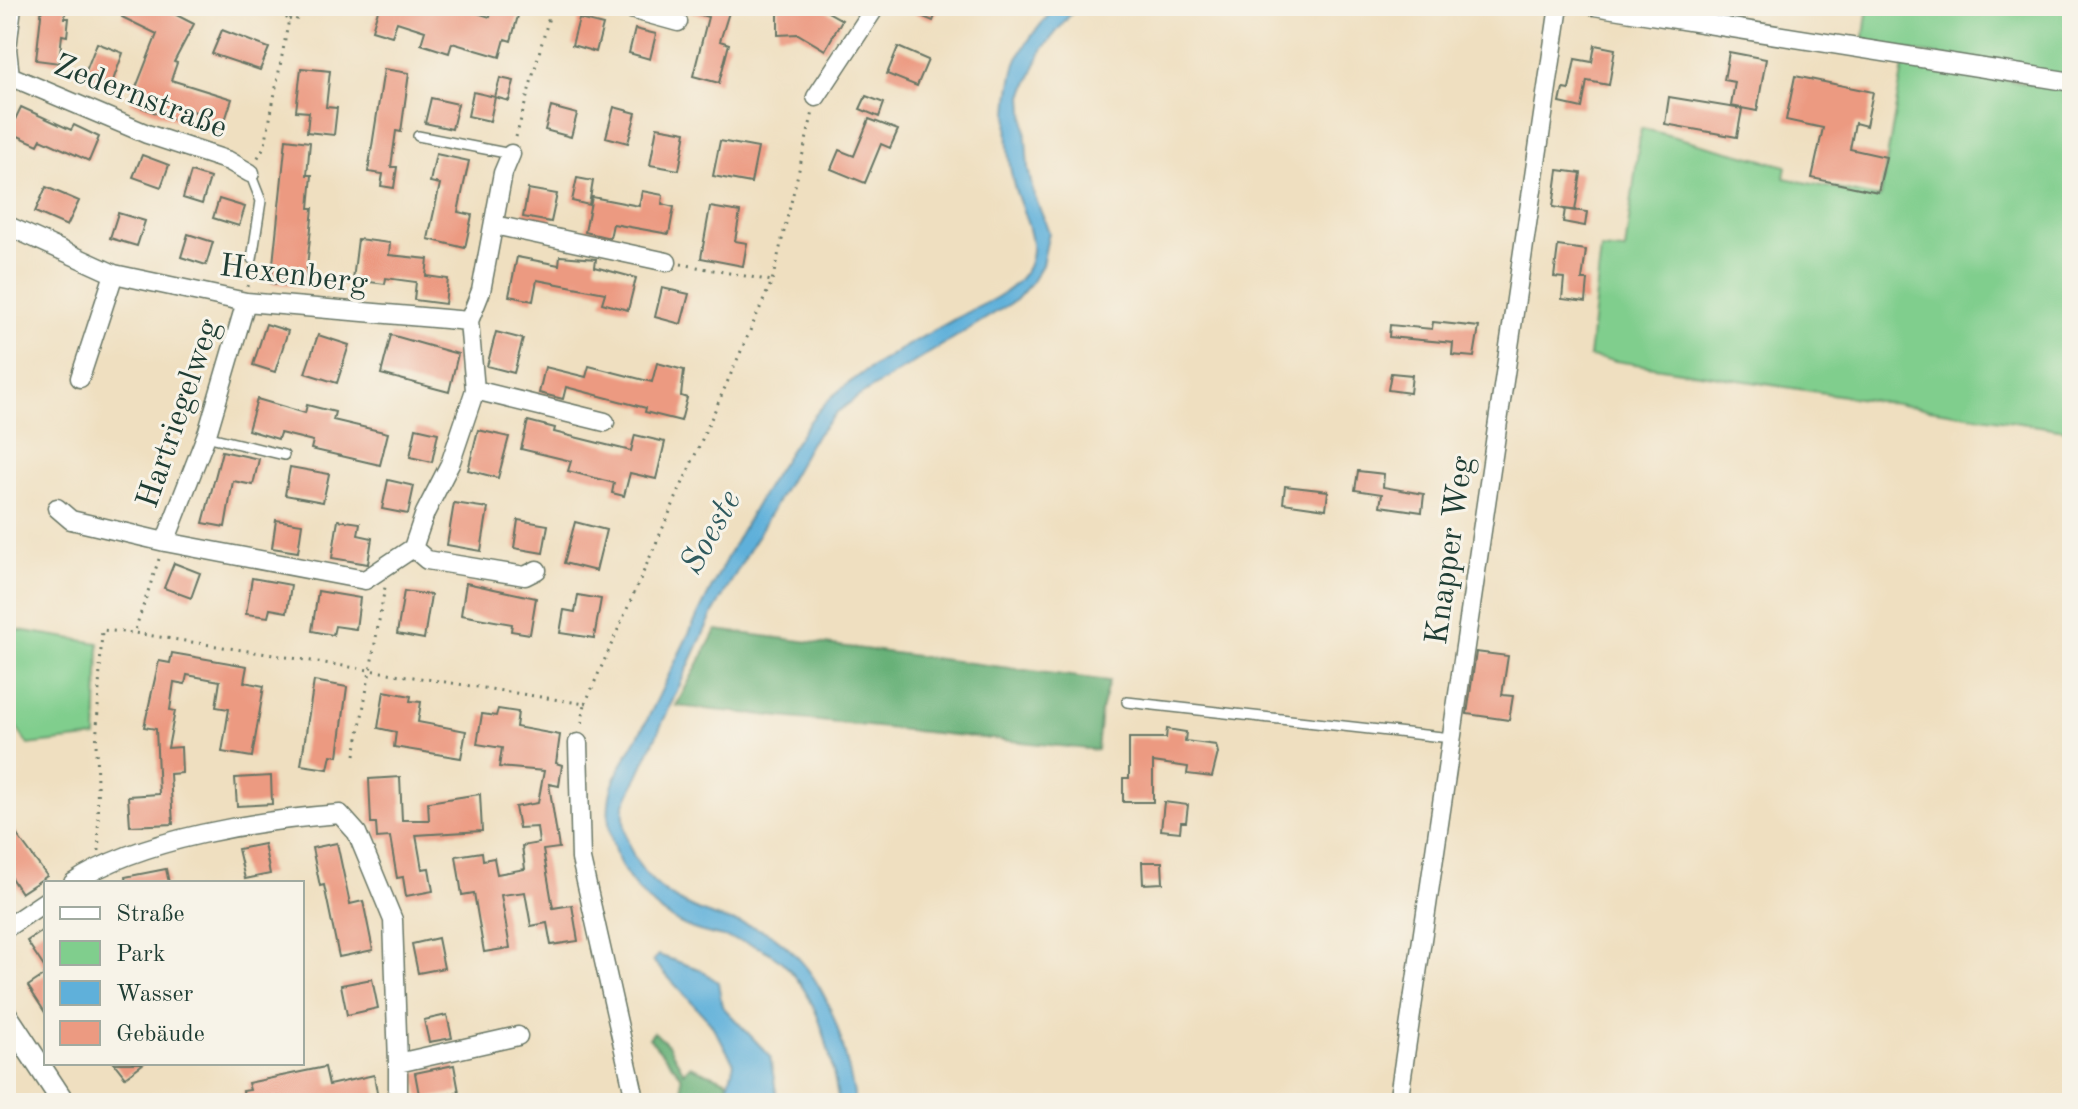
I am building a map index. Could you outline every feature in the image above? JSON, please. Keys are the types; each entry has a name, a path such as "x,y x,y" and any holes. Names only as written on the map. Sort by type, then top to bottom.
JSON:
{"street":[{"path":"8,78 7,49 12,6"},
{"path":"620,6 678,22"},
{"path":"816,97 876,6"},
{"name":"Knapper Weg","path":"1398,1103 1559,6"},
{"path":"1594,6 2072,82"},
{"name":"Zedernstraße","path":"8,78 147,134 229,161 250,173"},
{"path":"511,154 503,173 481,291 469,321 475,390 450,464 425,513 413,548 427,560 525,576 537,570"},
{"name":"Hexenberg","path":"6,225 114,274 246,302 469,321"},
{"path":"494,225 667,262"},
{"path":"80,378 114,274"},
{"name":"Hartriegelweg","path":"165,542 206,436 246,302"},
{"path":"475,390 605,422"},
{"name":"Hartriegelweg","path":"57,508 71,520 165,542 365,580 413,548"},
{"path":"578,743 581,859 636,1103"},
{"path":"77,881 147,850 253,823 340,814 357,833 393,920 398,1103"},
{"path":"6,928 44,902"},
{"path":"6,1015 64,1103"},
{"path":"398,1063 518,1036"}],"lane":[{"path":"418,136 511,154"},
{"path":"250,173 261,201 252,259"},
{"path":"206,436 284,455"},
{"path":"1127,702 1451,738"}],"path":[{"path":"256,6 296,21 301,6"},
{"path":"511,154 552,6"},
{"path":"250,173 265,145 289,19"},
{"path":"578,743 585,704 772,281 816,97"},
{"path":"246,302 252,259"},
{"path":"667,262 772,281"},
{"path":"134,633 165,542"},
{"path":"355,755 389,564"},
{"path":"100,869 96,748 102,630 585,704"}],"green space":[{"path":"1868,6 2072,6 2072,76 1863,44"},
{"path":"1904,61 2072,92 2072,431 1589,357 1601,249 1625,251 1641,128 1786,166 1784,178 1880,198"},
{"path":"6,628 99,643 96,737 28,745 6,711"},
{"path":"716,630 1109,681 1101,710 1097,750 676,706"},
{"path":"654,1032 668,1045 684,1072 690,1066 728,1081 724,1103 683,1103 681,1075 649,1038"}],"water":[{"path":"1056,6 1077,6 1042,50 1023,96 1028,168 1033,192 1049,232 1042,265 1016,300 856,398 836,413 811,442 712,615 624,806 630,848 652,880 685,904 770,934 794,953 808,970 830,1008 849,1072 854,1103 839,1103 822,1028 807,993 796,978 774,955 743,942 686,926 648,900 628,876 615,851 609,824 610,796 622,765 727,557 761,496 815,416 831,398 867,370 996,298 1012,287 1027,268 1032,244 1010,169 1009,97 1021,53"},
{"path":"658,955 699,969 718,982 722,1006 770,1056 778,1103 724,1103 734,1063 710,1022 653,961"}],"building":[{"path":"42,6 66,6 65,18 69,18 67,36 62,35 59,63 36,60"},
{"path":"127,6 159,6 194,24 174,62 177,63 171,80 232,99 220,136 204,131 208,116 190,110 185,124 130,103 157,34 122,17"},
{"path":"391,6 455,6 490,17 493,8 518,16 511,41 505,39 500,57 452,43 449,53 421,44 425,31 397,22 392,36 372,30 379,7 389,10"},
{"path":"682,6 731,6 720,41 729,44 719,83 693,76 708,17 681,9"},
{"path":"778,6 817,6 842,20 825,50 798,34 778,35"},
{"path":"897,6 939,6 933,21"},
{"path":"579,19 603,25 596,52 572,45"},
{"path":"635,29 656,34 650,59 629,53"},
{"path":"222,30 269,48 260,70 212,54"},
{"path":"97,43 123,53 111,86 84,76"},
{"path":"1595,45 1615,49 1609,85 1587,81 1582,108 1560,103 1563,89 1569,90 1575,59 1592,62"},
{"path":"898,47 928,60 917,86 887,74"},
{"path":"1729,52 1766,59 1757,111 1731,106 1735,82 1724,80"},
{"path":"301,68 330,71 326,107 337,108 334,135 307,132 309,112 296,111"},
{"path":"384,69 409,73 401,132 396,131 391,167 397,167 394,188 381,186 383,174 368,172"},
{"path":"1795,76 1873,92 1866,126 1855,123 1850,149 1886,157 1878,192 1812,178 1823,128 1786,120"},
{"path":"500,78 514,81 509,101 495,97"},
{"path":"473,92 495,97 490,121 468,116"},
{"path":"866,96 884,103 879,117 860,109"},
{"path":"1669,97 1742,109 1737,137 1665,124"},
{"path":"431,98 458,104 452,129 425,123"},
{"path":"21,107 71,130 74,125 99,137 89,161 41,139 38,145 9,132"},
{"path":"551,107 577,114 571,137 545,130"},
{"path":"614,107 636,113 628,143 606,137"},
{"path":"869,119 898,130 890,148 881,144 865,183 831,169 839,150 854,156"},
{"path":"657,127 686,132 679,170 650,165"},
{"path":"286,139 310,142 307,175 312,175 309,208 313,208 305,287 271,283"},
{"path":"720,141 758,148 751,183 713,176"},
{"path":"436,154 469,161 458,212 472,215 465,248 428,239 440,184 430,182"},
{"path":"142,155 169,165 161,187 133,177"},
{"path":"1558,170 1581,173 1575,211 1553,207"},
{"path":"191,172 210,178 202,204 183,198"},
{"path":"577,178 593,181 589,205 572,201"},
{"path":"46,187 79,201 67,226 35,212"},
{"path":"528,189 557,194 551,222 523,217"},
{"path":"642,191 663,195 662,204 674,207 669,234 613,224 610,238 585,232 592,197 639,206"},
{"path":"219,199 245,207 239,226 213,218"},
{"path":"710,207 740,212 735,241 747,243 743,266 701,258"},
{"path":"1565,209 1587,212 1585,226 1563,222"},
{"path":"118,213 145,221 137,246 110,238"},
{"path":"188,234 213,242 206,265 181,257"},
{"path":"358,239 390,243 389,255 428,259 426,276 448,279 445,304 414,300 416,282 386,278 385,284 353,280"},
{"path":"1558,246 1586,250 1582,280 1588,280 1586,302 1562,299 1564,278 1554,277"},
{"path":"560,256 596,259 595,267 636,278 628,310 602,303 605,293 537,280 533,301 509,296 517,257 559,265"},
{"path":"662,288 689,294 681,324 655,317"},
{"path":"1433,322 1479,327 1474,357 1452,355 1453,343 1389,337 1390,325 1432,329"},
{"path":"266,324 288,331 275,372 253,365"},
{"path":"496,332 523,339 514,373 487,366"},
{"path":"318,335 349,345 337,383 305,373"},
{"path":"391,335 458,354 449,392 381,374"},
{"path":"657,363 684,370 681,396 687,398 681,421 645,412 646,408 566,387 563,399 539,393 545,367 586,377 589,366 652,382"},
{"path":"1391,373 1412,375 1410,393 1388,390"},
{"path":"257,399 305,413 307,405 335,412 333,420 388,433 380,465 311,449 313,441 280,433 278,439 248,430"},
{"path":"528,421 555,428 554,432 631,451 635,435 665,442 656,479 630,473 624,496 612,493 614,483 568,471 571,461 521,449"},
{"path":"416,428 438,433 432,462 410,457"},
{"path":"478,430 509,437 498,478 468,470"},
{"path":"222,451 259,459 253,485 233,481 225,527 203,523"},
{"path":"290,467 329,474 323,502 285,495"},
{"path":"1358,471 1384,474 1383,487 1424,494 1422,512 1380,506 1382,494 1355,490"},
{"path":"388,480 414,486 408,514 382,509"},
{"path":"1285,486 1328,491 1326,509 1283,503"},
{"path":"454,503 488,508 481,551 447,545"},
{"path":"276,520 302,524 298,552 272,548"},
{"path":"338,520 360,523 358,535 372,538 368,564 332,558"},
{"path":"518,520 548,525 543,553 514,548"},
{"path":"575,522 606,530 596,571 564,563"},
{"path":"174,563 200,573 191,598 164,588"},
{"path":"252,578 291,585 287,612 270,609 268,617 246,614"},
{"path":"466,583 536,598 530,634 511,631 512,624 461,615"},
{"path":"318,591 360,598 356,629 335,626 333,635 312,631"},
{"path":"404,591 431,595 424,639 397,634"},
{"path":"578,595 601,599 594,638 560,633 564,610 575,612"},
{"path":"1476,652 1508,656 1502,695 1513,696 1509,720 1467,714"},
{"path":"172,653 247,666 244,682 264,686 252,757 222,752 229,709 216,707 220,681 187,675 185,684 174,682 170,710 175,711 168,748 181,747 182,773 170,774 173,824 130,826 128,796 159,794 156,729 144,727 159,661 170,663"},
{"path":"314,681 347,687 338,756 331,755 328,769 301,765"},
{"path":"384,691 411,696 410,701 421,702 418,722 466,731 461,758 394,747 396,732 378,728"},
{"path":"498,709 518,712 516,727 560,735 556,763 562,765 559,786 549,784 559,848 543,850 553,908 572,905 578,941 551,945 547,923 531,926 525,892 501,895 510,948 484,952 474,893 462,895 456,856 482,852 483,860 494,858 497,874 525,869 522,846 539,843 537,827 519,828 515,807 538,803 544,771 499,767 502,748 477,744 482,714 496,716"},
{"path":"1167,729 1186,732 1185,741 1216,745 1218,753 1212,777 1187,774 1188,767 1153,762 1153,802 1123,802 1123,778 1129,778 1129,738 1166,738"},
{"path":"271,776 272,804 237,806 235,778"},
{"path":"400,777 402,820 429,820 428,802 480,794 482,831 416,835 422,869 429,868 433,891 406,896 403,877 397,878 390,837 377,838 376,823 371,823 369,779"},
{"path":"1164,802 1188,805 1186,822 1181,822 1180,832 1161,830"},
{"path":"6,820 47,876 21,893 6,870"},
{"path":"337,843 350,904 363,901 373,950 339,957 324,885 320,886 312,848"},
{"path":"264,844 270,874 245,879 238,849"},
{"path":"1142,862 1162,862 1163,883 1143,884"},
{"path":"166,869 169,881 126,881 125,877"},
{"path":"44,929 44,967 27,941"},
{"path":"438,938 444,968 418,973 412,944"},
{"path":"44,975 44,1011 28,986"},
{"path":"372,979 378,1008 347,1015 341,985"},
{"path":"447,1015 452,1038 429,1042 424,1020"},
{"path":"116,1065 141,1065 125,1077"},
{"path":"454,1065 459,1092 420,1100 415,1073"},
{"path":"325,1067 329,1085 374,1075 378,1098 352,1103 245,1103 243,1091 250,1090 248,1083"}],"water label":[{"name":"Soeste","path":"709,531"}]}
